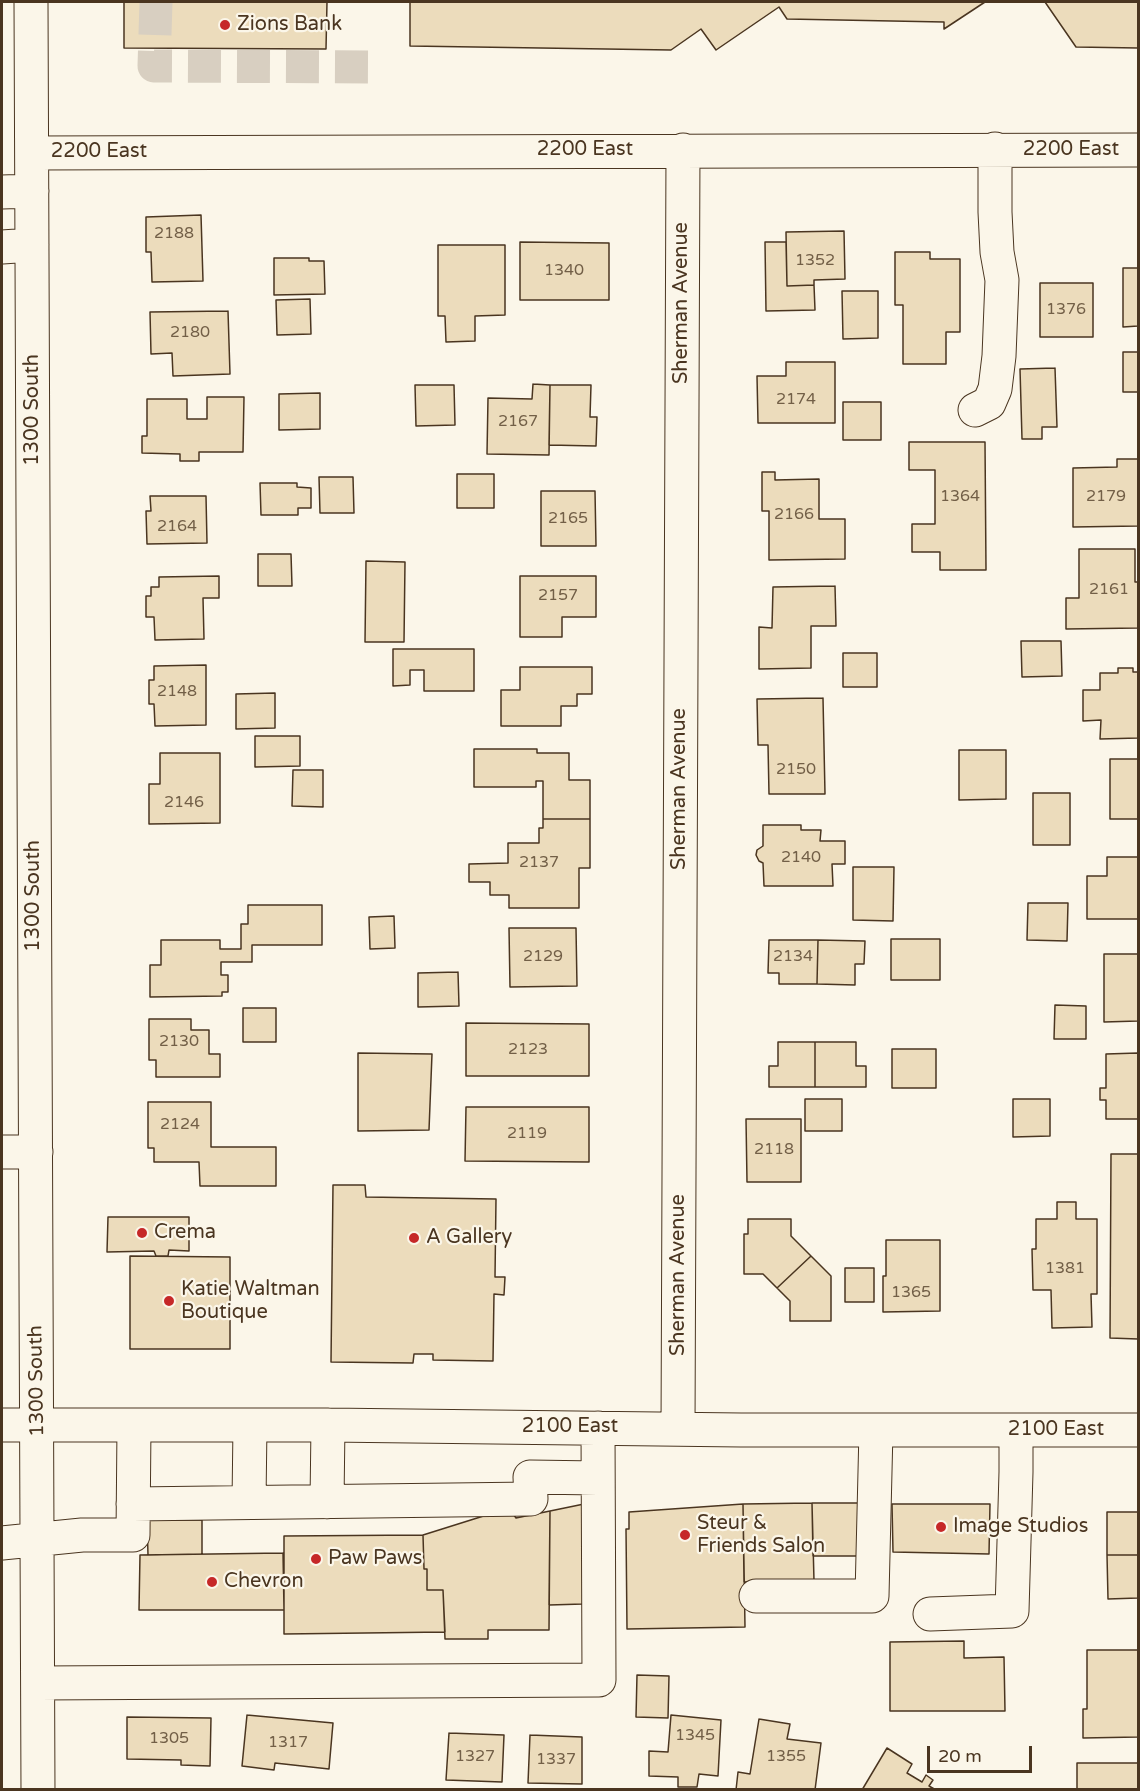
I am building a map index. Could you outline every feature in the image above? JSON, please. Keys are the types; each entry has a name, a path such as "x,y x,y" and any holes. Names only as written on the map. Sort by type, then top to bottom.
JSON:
{"street":[{"name":"1300 South","path":"31,2 32,153 17,191 17,246 36,1152 38,1790"},
{"path":"975,410 989,403 995,389 999,356 1002,280 997,252 995,149"},
{"name":"Sherman Avenue","path":"678,1428 683,150"},
{"name":"2200 East","path":"32,153 1138,150"},
{"path":"2,1152 36,1152"},
{"name":"2100 East","path":"2,1425 1138,1430"},
{"path":"249,1502 250,1425"},
{"path":"327,1502 328,1425"},
{"path":"2,1543 82,1535 133,1535 134,1426"},
{"path":"38,1683 599,1680 598,1428"},
{"path":"756,1596 872,1596 876,1430"},
{"path":"930,1614 1012,1611 1016,1430"},
{"path":"133,1504 531,1499 530,1477 598,1478"}],"building":[{"name":"Zions Bank","path":"124,2 327,2 326,49 124,48"},
{"path":"410,2 985,2 944,29 944,22 787,19 779,7 716,50 701,29 671,50 410,46"},
{"path":"1045,2 1138,2 1138,48 1076,47"},
{"path":"201,215 203,281 152,282 151,252 146,252 146,217"},
{"path":"844,231 845,279 814,280 814,285 787,286 786,232"},
{"path":"520,242 609,243 609,300 520,300"},
{"path":"765,242 786,242 787,286 814,285 815,310 766,311"},
{"path":"438,245 505,245 505,315 475,316 475,341 446,342 445,316 438,316"},
{"path":"895,252 930,252 930,259 960,259 960,332 946,332 946,364 903,364 903,305 895,305"},
{"path":"274,258 309,258 309,261 324,261 325,294 274,295"},
{"path":"1123,268 1138,268 1138,326 1123,327"},
{"path":"1040,283 1093,283 1093,337 1040,337"},
{"path":"842,291 878,291 878,338 843,339"},
{"path":"310,299 311,334 277,335 276,300"},
{"path":"228,311 230,374 173,376 172,353 151,354 150,312"},
{"path":"1123,352 1138,352 1138,392 1123,392"},
{"path":"786,362 835,362 835,423 758,423 757,376 786,376"},
{"path":"1055,368 1057,427 1042,427 1042,439 1022,439 1020,369"},
{"path":"533,384 550,385 549,455 487,454 488,398 532,399"},
{"path":"415,385 454,385 455,425 416,426"},
{"path":"550,385 591,385 590,417 597,417 596,446 549,445"},
{"path":"320,393 320,429 279,430 279,394"},
{"path":"207,397 244,397 243,452 199,452 199,461 180,461 180,454 142,453 142,436 147,436 147,399 187,399 187,419 207,419"},
{"path":"843,402 881,402 881,440 843,440"},
{"path":"909,442 985,442 986,570 940,570 940,552 912,552 912,524 935,524 935,470 909,470"},
{"path":"1117,459 1138,459 1138,526 1073,527 1073,468 1117,467"},
{"path":"762,472 775,472 775,480 819,479 819,519 845,519 845,559 769,560 769,511 762,511"},
{"path":"457,474 494,474 494,508 457,508"},
{"path":"319,477 353,477 354,513 320,513"},
{"path":"260,483 297,483 297,487 311,488 311,508 298,508 298,515 261,515"},
{"path":"541,491 595,491 596,546 541,546"},
{"path":"150,496 206,496 207,543 147,544 146,511 151,511"},
{"path":"1079,549 1135,549 1138,628 1066,629 1066,598 1079,598"},
{"path":"258,554 291,554 292,586 258,586"},
{"path":"366,561 405,562 404,642 365,642"},
{"path":"219,576 219,598 203,598 204,639 155,640 154,617 146,617 146,596 151,596 151,587 159,587 159,577"},
{"path":"520,576 596,576 596,617 562,617 562,637 520,637"},
{"path":"835,586 836,626 811,626 811,668 759,669 759,627 772,628 773,587"},
{"path":"1021,641 1061,641 1062,676 1022,677"},
{"path":"393,649 474,649 474,691 424,691 424,670 410,670 410,685 393,686"},
{"path":"843,653 877,653 877,687 843,687"},
{"path":"206,665 206,725 155,726 154,704 149,704 149,680 154,680 154,666"},
{"path":"520,667 592,667 592,694 577,694 577,706 561,706 561,726 501,726 501,690 520,690"},
{"path":"1118,668 1133,668 1133,672 1138,672 1138,738 1100,739 1101,720 1083,721 1083,690 1100,690 1100,673 1118,673"},
{"path":"275,693 275,728 236,729 236,694"},
{"path":"823,698 825,794 769,794 768,745 758,745 757,699"},
{"path":"255,736 300,736 300,766 255,767"},
{"path":"474,749 537,749 537,753 569,753 569,780 590,780 590,819 543,819 543,781 536,781 536,787 474,787"},
{"path":"959,750 1006,750 1006,799 959,800"},
{"path":"160,753 220,753 220,823 149,824 149,784 160,784"},
{"path":"1110,759 1138,759 1138,819 1110,819"},
{"path":"293,770 323,770 323,807 292,806"},
{"path":"1033,793 1070,793 1070,845 1033,845"},
{"path":"543,819 590,819 590,868 579,868 579,908 509,908 509,895 490,895 490,882 469,882 469,864 508,863 508,843 539,843 539,828 543,828"},
{"path":"763,825 801,825 801,830 821,830 820,841 845,841 845,864 832,864 833,886 764,886 763,863 756,855 757,850 763,846"},
{"path":"1107,857 1138,857 1138,919 1087,919 1087,876 1107,876"},
{"path":"853,867 894,867 893,921 853,920"},
{"path":"1028,903 1068,903 1067,941 1027,940"},
{"path":"248,905 322,905 322,945 252,945 252,962 221,962 221,975 228,975 228,992 222,992 222,996 150,997 150,965 161,965 161,940 220,940 220,949 241,949 241,924 248,924"},
{"path":"394,916 395,948 370,949 369,917"},
{"path":"509,928 576,928 577,986 510,987"},
{"path":"891,939 940,939 940,980 891,980"},
{"path":"769,940 818,940 817,984 779,984 779,973 768,973"},
{"path":"818,940 865,941 864,964 855,964 855,985 817,984"},
{"path":"1104,954 1138,954 1138,1021 1104,1022"},
{"path":"458,972 459,1006 418,1007 418,973"},
{"path":"1055,1005 1086,1006 1086,1039 1054,1039"},
{"path":"243,1008 276,1008 276,1042 243,1042"},
{"path":"149,1019 191,1019 191,1030 209,1030 209,1054 220,1054 220,1077 156,1077 156,1060 149,1060"},
{"path":"466,1023 589,1024 589,1076 466,1076"},
{"path":"778,1042 815,1042 815,1087 769,1087 769,1066 778,1066"},
{"path":"815,1042 856,1042 856,1066 866,1066 866,1087 815,1087"},
{"path":"892,1049 936,1049 936,1088 892,1088"},
{"path":"358,1053 432,1054 429,1130 358,1131"},
{"path":"1138,1053 1138,1119 1106,1119 1106,1100 1100,1100 1100,1088 1106,1088 1106,1054"},
{"path":"805,1099 842,1099 842,1131 805,1131"},
{"path":"1013,1099 1050,1099 1050,1136 1013,1137"},
{"path":"148,1102 211,1102 211,1147 276,1147 276,1186 200,1186 199,1162 154,1162 154,1148 148,1148"},
{"path":"466,1107 589,1107 589,1162 465,1161"},
{"path":"746,1119 801,1119 801,1182 747,1182"},
{"path":"1111,1154 1138,1154 1138,1339 1110,1338"},
{"name":"A Gallery","path":"333,1185 365,1185 366,1197 496,1199 495,1277 505,1277 504,1295 494,1294 493,1361 433,1360 433,1354 414,1354 413,1363 331,1362"},
{"path":"1057,1202 1076,1202 1076,1219 1097,1219 1097,1294 1091,1294 1092,1327 1052,1328 1051,1290 1033,1290 1032,1249 1036,1249 1036,1219 1057,1219"},
{"path":"108,1217 189,1217 189,1251 169,1250 168,1256 156,1256 154,1251 107,1252"},
{"path":"748,1219 791,1219 791,1236 811,1256 777,1288 763,1274 744,1274 744,1234 748,1234"},
{"path":"886,1240 940,1240 940,1311 883,1312"},
{"path":"130,1256 230,1257 230,1349 130,1349"},
{"path":"811,1256 831,1276 831,1321 790,1321 790,1301 777,1288"},
{"path":"845,1268 874,1268 874,1302 845,1302"},
{"path":"812,1503 814,1581 744,1582 743,1504"},
{"path":"812,1503 866,1503 866,1556 813,1556"},
{"path":"584,1504 583,1604 549,1605 550,1511"},
{"path":"743,1504 745,1627 627,1629 626,1529 629,1529 629,1512"},
{"path":"892,1504 990,1504 989,1554 893,1552"},
{"path":"509,1508 516,1518 550,1511 549,1630 488,1630 488,1639 445,1639 443,1590 427,1590 423,1535"},
{"path":"1107,1512 1138,1512 1138,1555 1107,1555"},
{"path":"147,1520 202,1520 202,1554 148,1555"},
{"path":"423,1535 427,1590 443,1590 445,1632 284,1634 284,1536"},
{"name":"Chevron","path":"283,1553 284,1610 139,1610 140,1555"},
{"path":"1107,1555 1138,1555 1138,1598 1108,1599"},
{"path":"964,1641 964,1658 1004,1657 1005,1711 890,1711 890,1642"},
{"path":"1087,1650 1138,1650 1138,1737 1083,1738 1083,1709 1087,1709"},
{"path":"637,1675 669,1676 668,1718 636,1717"},
{"path":"247,1715 333,1723 329,1769 275,1763 274,1770 242,1766"},
{"path":"671,1715 721,1720 718,1776 699,1774 697,1787 678,1787 678,1777 649,1776 649,1751 668,1752"},
{"path":"127,1717 211,1718 210,1766 181,1765 181,1760 127,1759"},
{"path":"759,1719 790,1724 787,1739 821,1743 815,1790 736,1790 738,1772 750,1774"},
{"path":"449,1733 504,1735 502,1782 446,1780"},
{"path":"530,1735 582,1737 582,1784 528,1783"},
{"path":"887,1748 912,1764 907,1773 922,1782 926,1775 933,1780 929,1786 936,1790 862,1790"},
{"path":"1077,1763 1138,1763 1138,1790 1077,1790"}],"tunnel":[{"path":"156,2 154,66 373,67"}],"place":[{"name":"Zions Bank","path":"225,25"},
{"name":"Crema","path":"142,1233"},
{"name":"A Gallery","path":"414,1238"},
{"name":"Katie Waltman Boutique","path":"169,1301"},
{"name":"Image Studios","path":"941,1527"},
{"name":"Steur & Friends Salon","path":"685,1535"},
{"name":"Paw Paws","path":"316,1559"},
{"name":"Chevron","path":"212,1582"}]}
